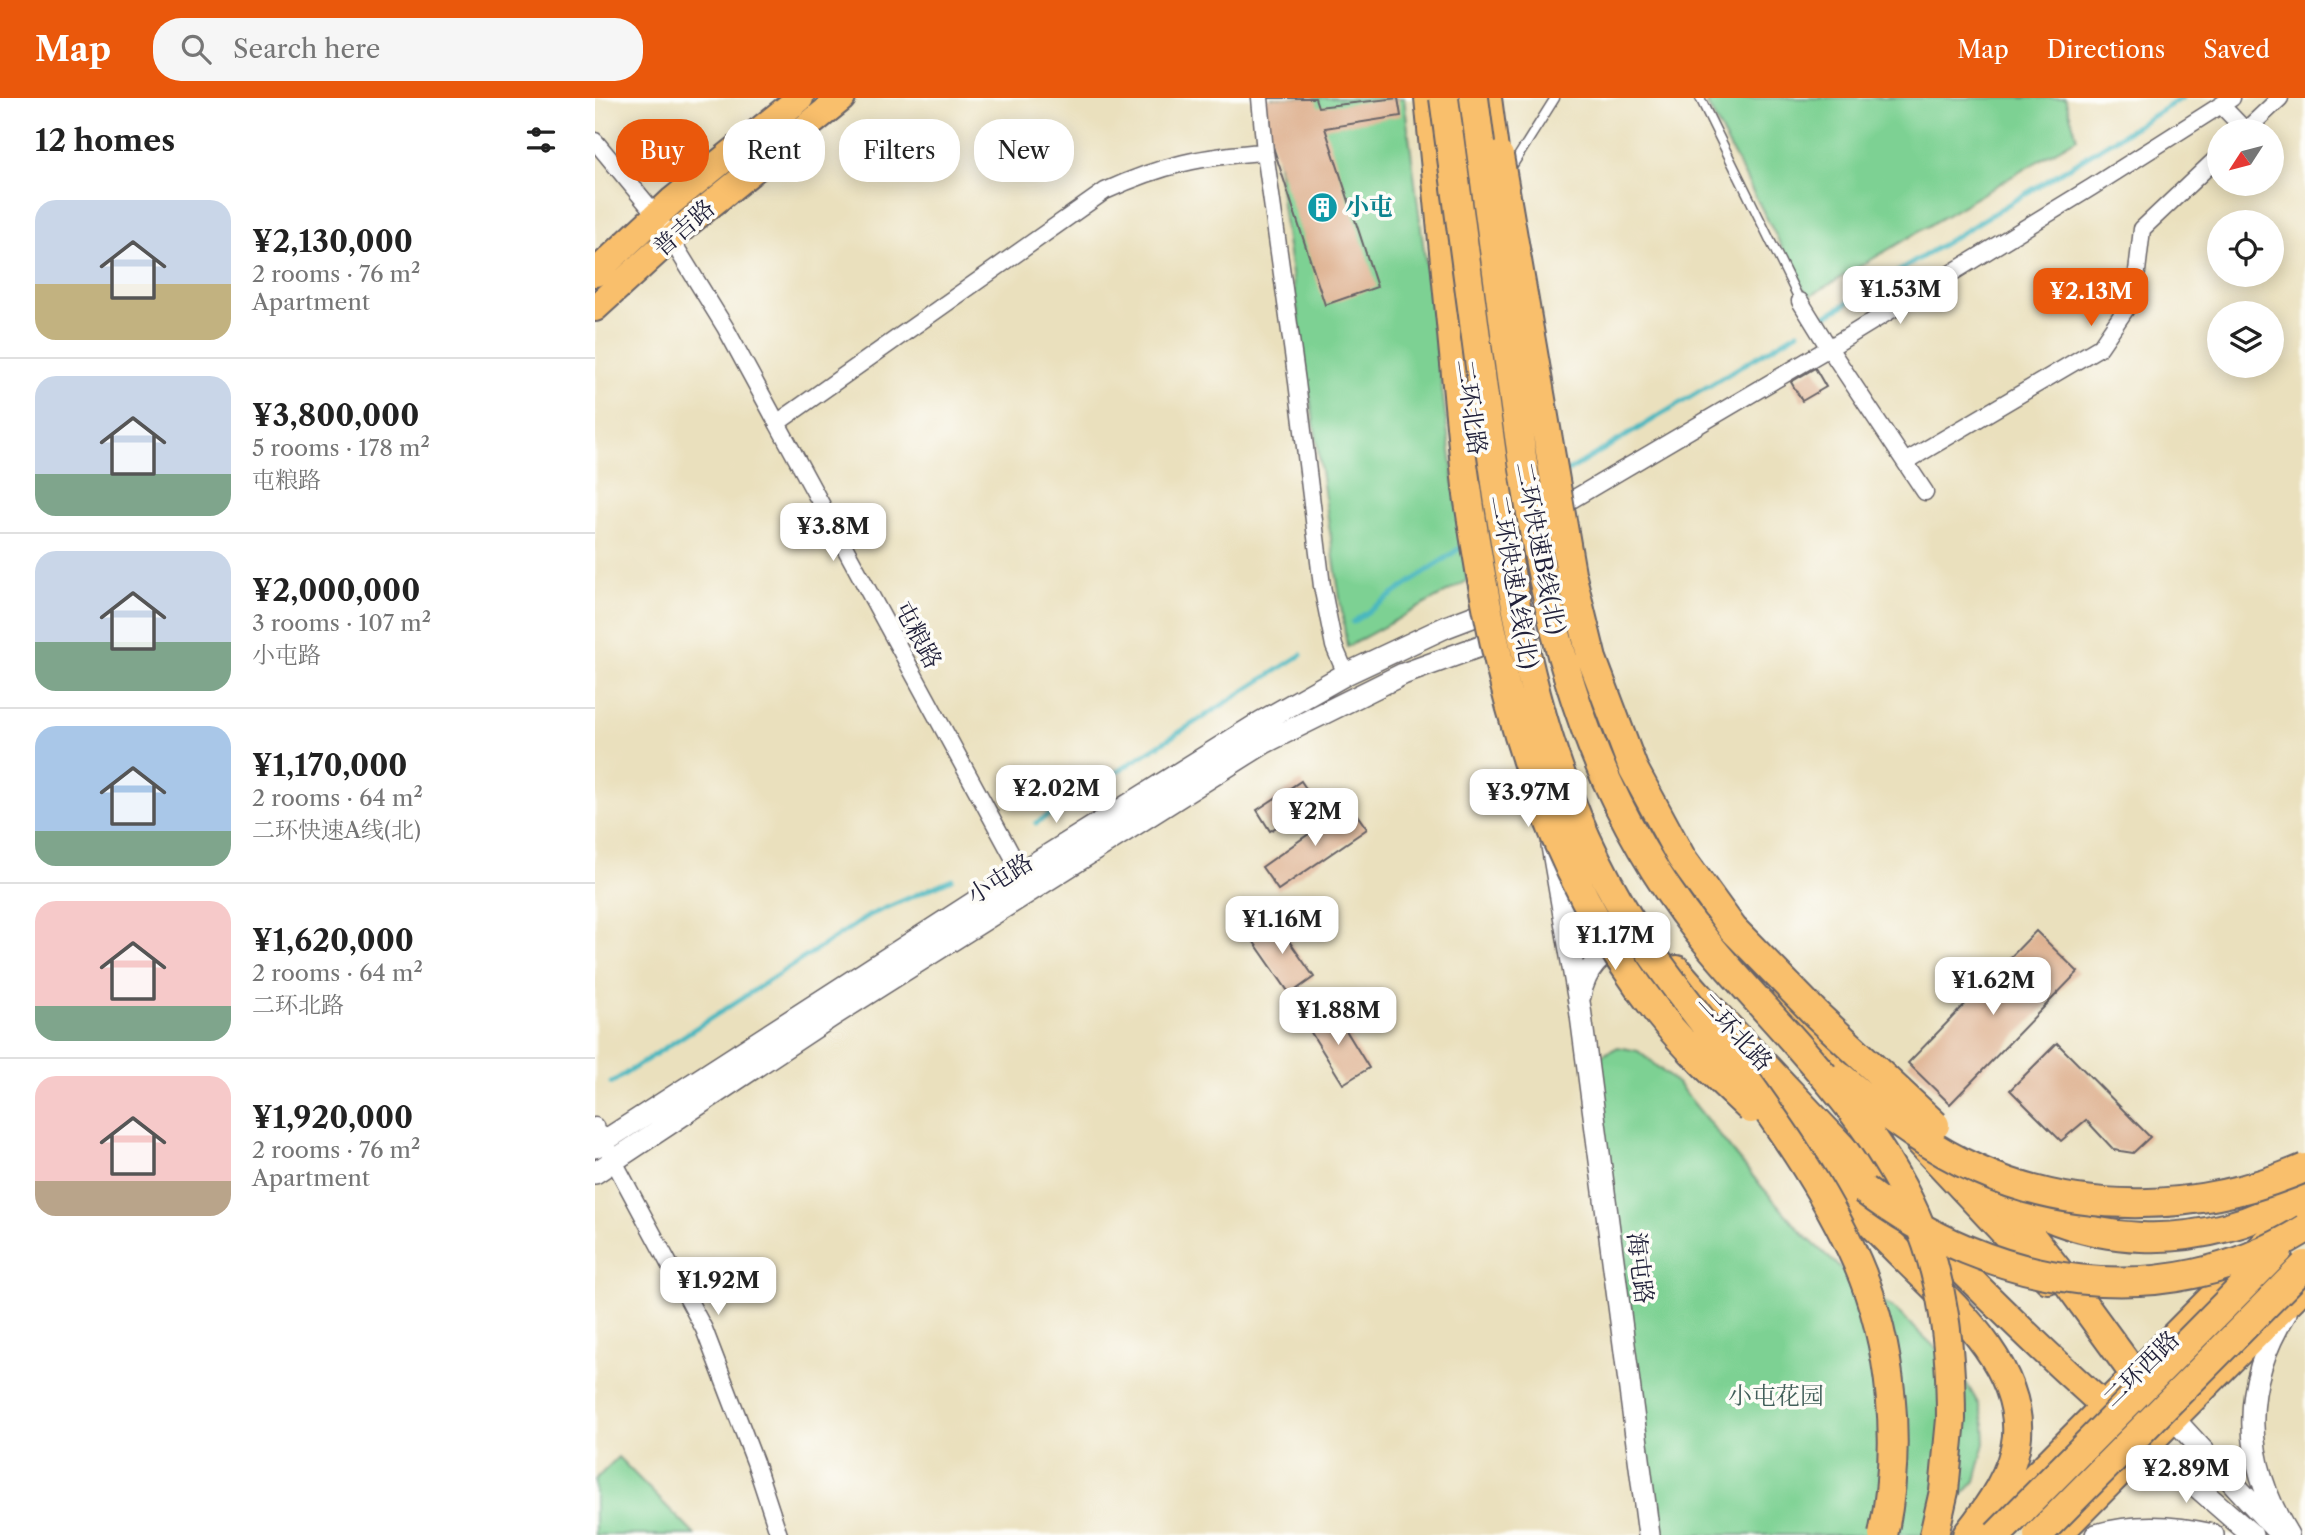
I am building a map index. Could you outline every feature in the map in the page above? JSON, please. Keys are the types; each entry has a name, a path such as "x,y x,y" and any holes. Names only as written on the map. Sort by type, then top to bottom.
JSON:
{"highway":[{"path":"1429,98 1449,316 1474,537 1500,673 1535,789 1580,891 1617,954 1652,1004 1700,1060 1816,1169 1963,1317 1993,1356 2005,1380 2017,1423 2014,1451 1994,1496 1967,1535"},
{"name":"二环快速A线(北)","path":"1444,98 1503,533 1519,625 1538,706 1571,802 1606,878 1641,938 1706,1026"},
{"name":"二环快速B线(北)","path":"1474,98 1531,518 1542,579 1565,667 1592,744 1639,844 1692,924 1748,989"},
{"path":"1489,98 1570,573 1592,659 1633,768 1681,857 1733,929 1817,1016 1935,1125 1984,1177 2053,1264 2134,1376"},
{"path":"1748,989 1812,1052 1891,1117 1958,1160 2012,1183 2052,1194 2096,1201 2172,1202 2235,1192 2305,1168"},
{"path":"1748,989 1808,1054 1865,1129 1901,1184 1927,1244 1943,1310 1951,1401 1947,1474 1934,1535"},
{"path":"1706,1026 1786,1119 1858,1185 1924,1231 1994,1261 2069,1278 2095,1281 2147,1280 2199,1273 2225,1266 2275,1246 2305,1226"},
{"path":"1706,1026 1753,1090 1813,1181 1842,1232 1866,1285 1884,1354 1891,1420 1890,1483 1883,1535"},
{"path":"1984,1177 2014,1200 2054,1220 2127,1237 2181,1236 2209,1232 2265,1214 2305,1192"},
{"path":"1997,1535 2305,1226"},
{"path":"2038,1535 2305,1265"}],"main road":[{"name":"普吉路","path":"595,274 656,215 800,98"},
{"name":"普吉路","path":"595,308 671,239 842,98"},
{"name":"二环北路","path":"1429,98 1481,485 1504,604 1537,716 1577,811 1620,890 1664,953 1724,1021 1963,1273 2148,1444"},
{"path":"1489,98 1545,516 1559,584 1566,615 1600,720 1634,797 1669,859 1710,917 1757,972 2022,1252 2174,1419"},
{"name":"二环西路","path":"1976,1535 2305,1203"},
{"path":"2059,1535 2305,1287"}],"street":[{"path":"1260,98 1322,586 1333,646 1346,674"},
{"path":"2258,119 2280,98"},
{"path":"1545,516 1829,348 2227,101 2238,119"},
{"path":"595,141 656,215"},
{"path":"777,423 1105,191 1171,165 1215,156 1265,152"},
{"path":"1905,463 2100,347 2134,297 2142,229 2207,167"},
{"name":"屯粮路","path":"656,215 725,327 1021,872"},
{"path":"1800,301 1925,492"},
{"name":"小屯路","path":"597,1135 1261,722 1346,674 1446,627 1559,584"},
{"name":"小屯路","path":"595,1173 832,1016 1264,743 1403,674 1512,638 1566,615"},
{"name":"海屯路","path":"1512,638 1543,795 1580,1008 1649,1535"},
{"path":"1580,1008 1585,978 1594,962 1607,952 1622,945 1638,943 1652,946 1664,953"},
{"path":"597,1135 703,1329 755,1462 779,1535"},
{"path":"2288,1535 2274,1511 2260,1476 2253,1440 2252,1412 2256,1383 2269,1344 2305,1287"},
{"path":"2174,1419 2281,1535"},
{"path":"2148,1444 2252,1535"},
{"path":"2096,1535 2152,1528 2181,1529 2213,1535"}],"lane":[{"path":"1499,181 1510,170 1555,98"},
{"path":"1700,98 1800,301"}],"green space":[{"path":"1272,98 1404,98 1467,581 1347,647 1282,206"},
{"path":"1717,98 2065,98 2077,138 1808,297 1707,104"},
{"name":"小屯花园","path":"1618,1047 1638,1051 1679,1085 1804,1235 1845,1272 1899,1313 1959,1370 1979,1405 1985,1443 1975,1481 1926,1535 1655,1535 1594,1074 1601,1056"},
{"path":"618,1457 695,1535 595,1535 595,1480"}],"building":[{"name":"小屯","path":"1257,98 1315,98 1318,107 1398,98 1401,116 1325,128 1377,287 1325,305"},
{"path":"1815,368 1826,387 1802,401 1791,382"},
{"path":"1301,781 1315,802 1270,831 1257,810"},
{"path":"1350,805 1367,829 1278,890 1262,867"},
{"path":"1273,918 1314,977 1290,994 1249,935"},
{"path":"2036,931 2078,972 1950,1104 1908,1063"},
{"path":"1333,1009 1369,1068 1343,1084 1307,1026"},
{"path":"2057,1043 2150,1137 2133,1153 2114,1150 2086,1120 2061,1141 2010,1090"}],"waterway":[{"path":"1824,317 2182,98"},
{"path":"1568,471 1798,332"},
{"path":"1353,622 1463,546"},
{"path":"1036,823 1301,655"},
{"path":"611,1083 870,915 952,879"}],"place":[{"name":"小屯","path":"1322,207"}]}
